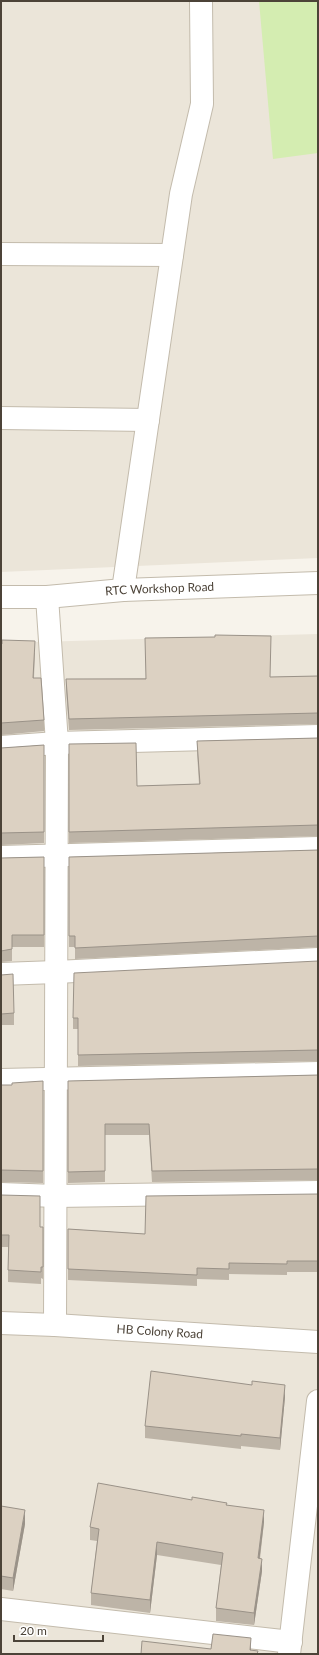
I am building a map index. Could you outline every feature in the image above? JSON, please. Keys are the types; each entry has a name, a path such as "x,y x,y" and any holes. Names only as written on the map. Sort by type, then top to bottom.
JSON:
{"street":[{"path":"123,590 181,194 202,104 201,1"},
{"path":"1,254 172,255"},
{"path":"1,418 148,420"},
{"name":"RTC Workshop Road","path":"1,597 47,597 123,590 318,583"},
{"path":"47,597 57,743 55,1325"},
{"path":"1,747 57,743 318,736"},
{"path":"1,857 318,848"},
{"path":"1,974 318,959"},
{"path":"1,1080 318,1073"},
{"path":"1,1194 56,1196 318,1192"},
{"name":"HB Colony Road","path":"1,1323 55,1325 318,1342"},
{"path":"1,1610 290,1648 318,1401"}],"shaded area":[{"path":"1,1 318,1 318,558 1,572"},
{"path":"318,634 318,1654 1,1654 1,643"}],"green space":[{"path":"259,1 318,1 318,153 273,159"}],"building":[{"path":"215,635 271,636 270,677 318,676 318,713 69,719 66,679 146,679 145,638 215,637"},
{"path":"2,640 35,641 33,678 41,678 44,720 1,723"},
{"path":"318,738 318,825 69,832 69,744 136,743 137,786 200,784 197,741"},
{"path":"44,745 44,832 1,833 1,748"},
{"path":"318,850 318,936 75,948 75,936 69,936 69,857"},
{"path":"44,857 44,935 12,935 12,949 1,951 1,858"},
{"path":"318,961 318,1050 78,1055 78,1018 73,1018 74,973"},
{"path":"13,974 14,1013 1,1014 1,975"},
{"path":"318,1075 318,1169 152,1171 149,1124 105,1124 105,1171 68,1172 68,1081"},
{"path":"43,1081 43,1171 1,1170 1,1085"},
{"path":"318,1194 318,1261 287,1261 287,1264 229,1263 229,1269 197,1268 197,1275 68,1269 68,1229 145,1234 146,1196"},
{"path":"1,1195 40,1196 40,1227 43,1227 43,1267 41,1267 41,1272 8,1270 9,1235 1,1235"},
{"path":"151,1371 252,1385 252,1381 285,1385 280,1438 241,1434 241,1436 145,1426"},
{"path":"98,1483 192,1500 192,1497 227,1503 226,1505 264,1510 258,1558 262,1559 254,1613 216,1608 223,1553 157,1542 150,1600 91,1593 99,1529 90,1527"},
{"path":"1,1506 25,1510 13,1578 1,1576"},
{"path":"213,1634 251,1638 250,1650 258,1651 257,1654 141,1654 142,1641 211,1649"}]}
